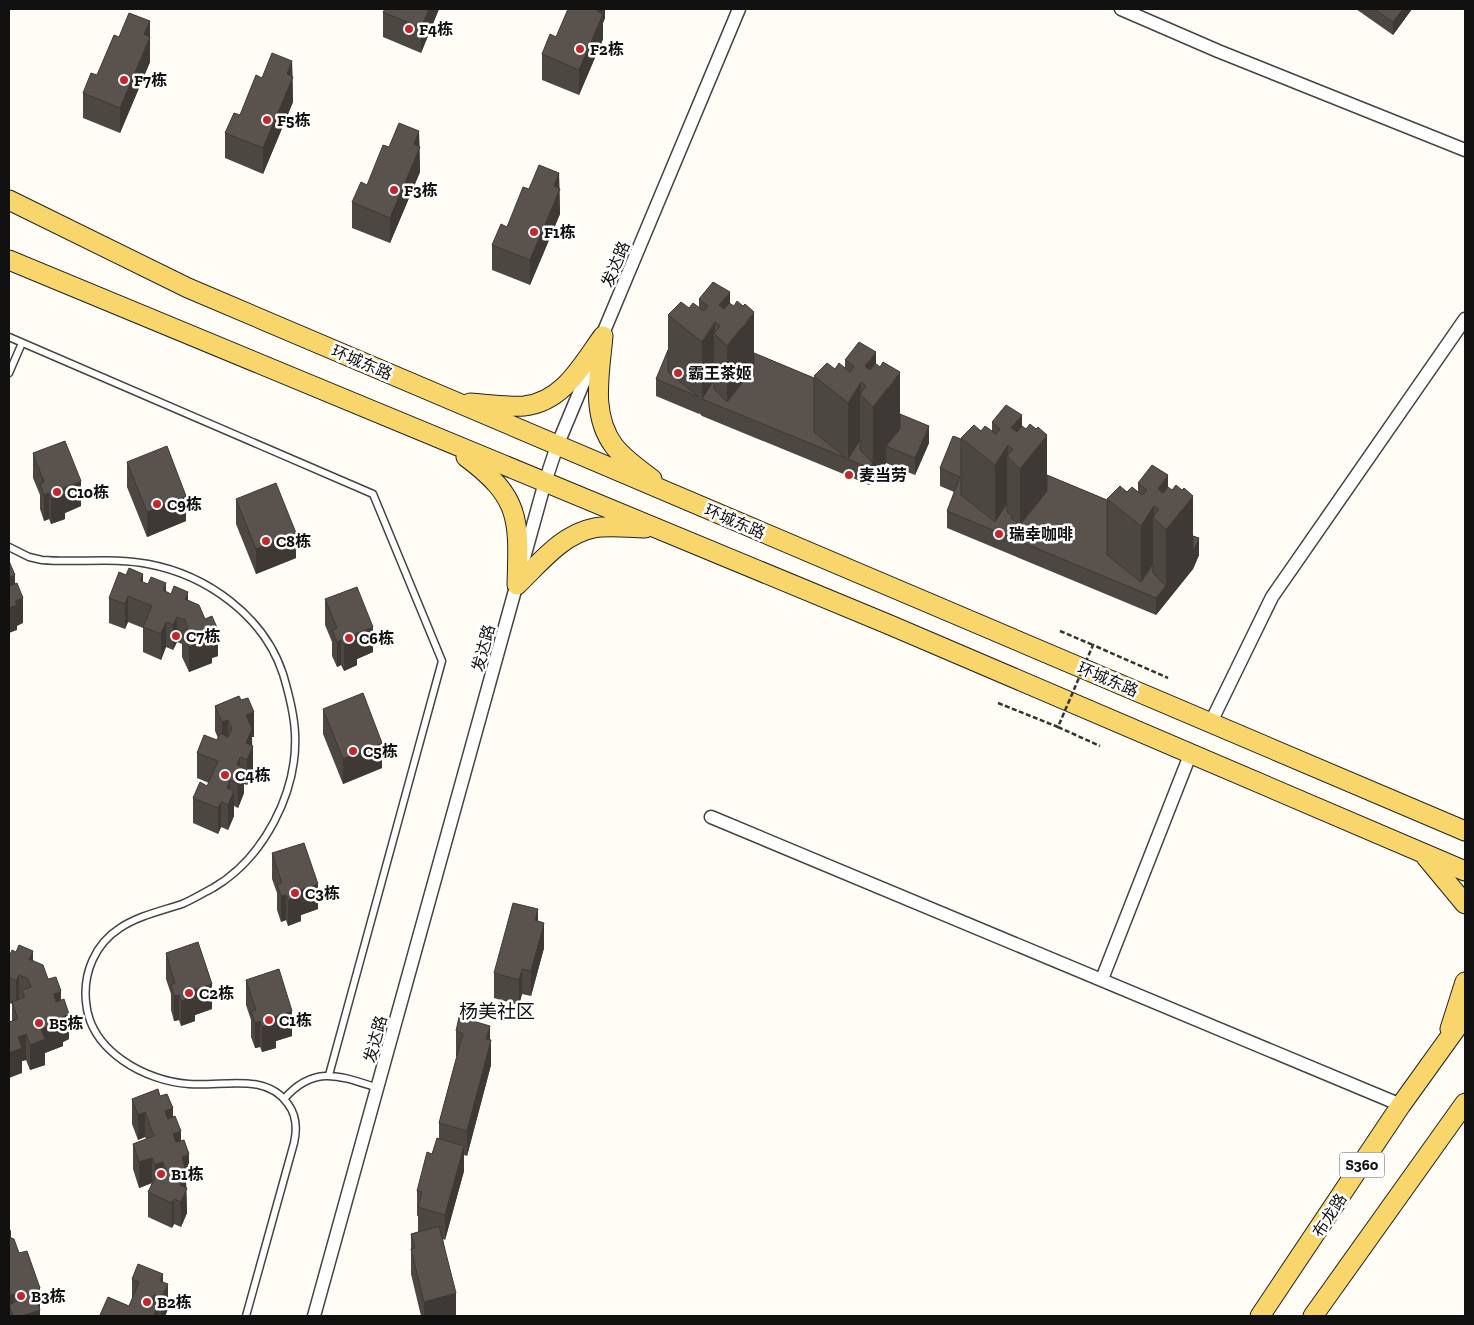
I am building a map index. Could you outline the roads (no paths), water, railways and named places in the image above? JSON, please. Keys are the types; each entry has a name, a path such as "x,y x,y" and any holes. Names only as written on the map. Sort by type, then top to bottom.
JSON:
{"main road":[{"name":"环城东路","path":"9,200 188,288 1465,831"},
{"path":"9,260 658,529 1465,871"},
{"path":"454,402 522,406 542,401 553,396 570,381 602,336"},
{"path":"602,336 599,405 604,427 614,446 622,455 668,493"},
{"path":"442,439 491,476 511,504 519,538 517,585"},
{"path":"517,585 560,544 581,532 606,527 658,529"},
{"path":"1424,854 1465,904"},
{"path":"1446,1043 1465,982"},
{"name":"布龙路","path":"1260,1316 1401,1105 1465,1016"},
{"name":"S360","path":"1313,1316 1465,1103"}],"street":[{"name":"发达路","path":"314,1316 379,1088 545,482 557,446 602,336 739,9"},
{"path":"1121,9 1218,51 1465,150"},
{"path":"1211,722 1272,597 1465,319"},
{"path":"1102,979 1190,755"},
{"path":"711,817 1401,1105"}],"lane":[{"path":"9,338 373,494 442,661 329,1075"},
{"path":"9,373 22,343"},
{"path":"9,547 29,557 42,560 146,563 180,572 212,588 240,609 263,636 280,667 292,700 296,735 292,771 282,805 266,836 243,864 216,886 185,903 136,920 120,928 106,939 96,954 89,970 86,988 86,1005 91,1022 99,1038 111,1051 139,1070 170,1081 186,1084 253,1084 265,1086 284,1099 295,1120 295,1137 246,1316"},
{"path":"284,1099 306,1080 329,1075 344,1077 379,1088"}],"place":[{"name":"F4栋","path":"409,29"},
{"name":"F2栋","path":"580,49"},
{"name":"F7栋","path":"124,80"},
{"name":"F5栋","path":"267,120"},
{"name":"F3栋","path":"394,190"},
{"name":"F1栋","path":"534,232"},
{"name":"霸王茶姬","path":"678,373"},
{"name":"麦当劳","path":"849,475"},
{"name":"C10栋","path":"57,492"},
{"name":"C9栋","path":"157,504"},
{"name":"瑞幸咖啡","path":"999,534"},
{"name":"C8栋","path":"266,541"},
{"name":"C7栋","path":"176,636"},
{"name":"C6栋","path":"349,638"},
{"name":"C5栋","path":"353,751"},
{"name":"C4栋","path":"225,775"},
{"name":"C3栋","path":"295,893"},
{"name":"C2栋","path":"189,993"},
{"name":"C1栋","path":"269,1020"},
{"name":"B5栋","path":"39,1023"},
{"name":"B1栋","path":"161,1174"},
{"name":"B3栋","path":"21,1296"},
{"name":"B2栋","path":"147,1302"}],"district":[{"name":"杨美社区","path":"497,1011"}]}
